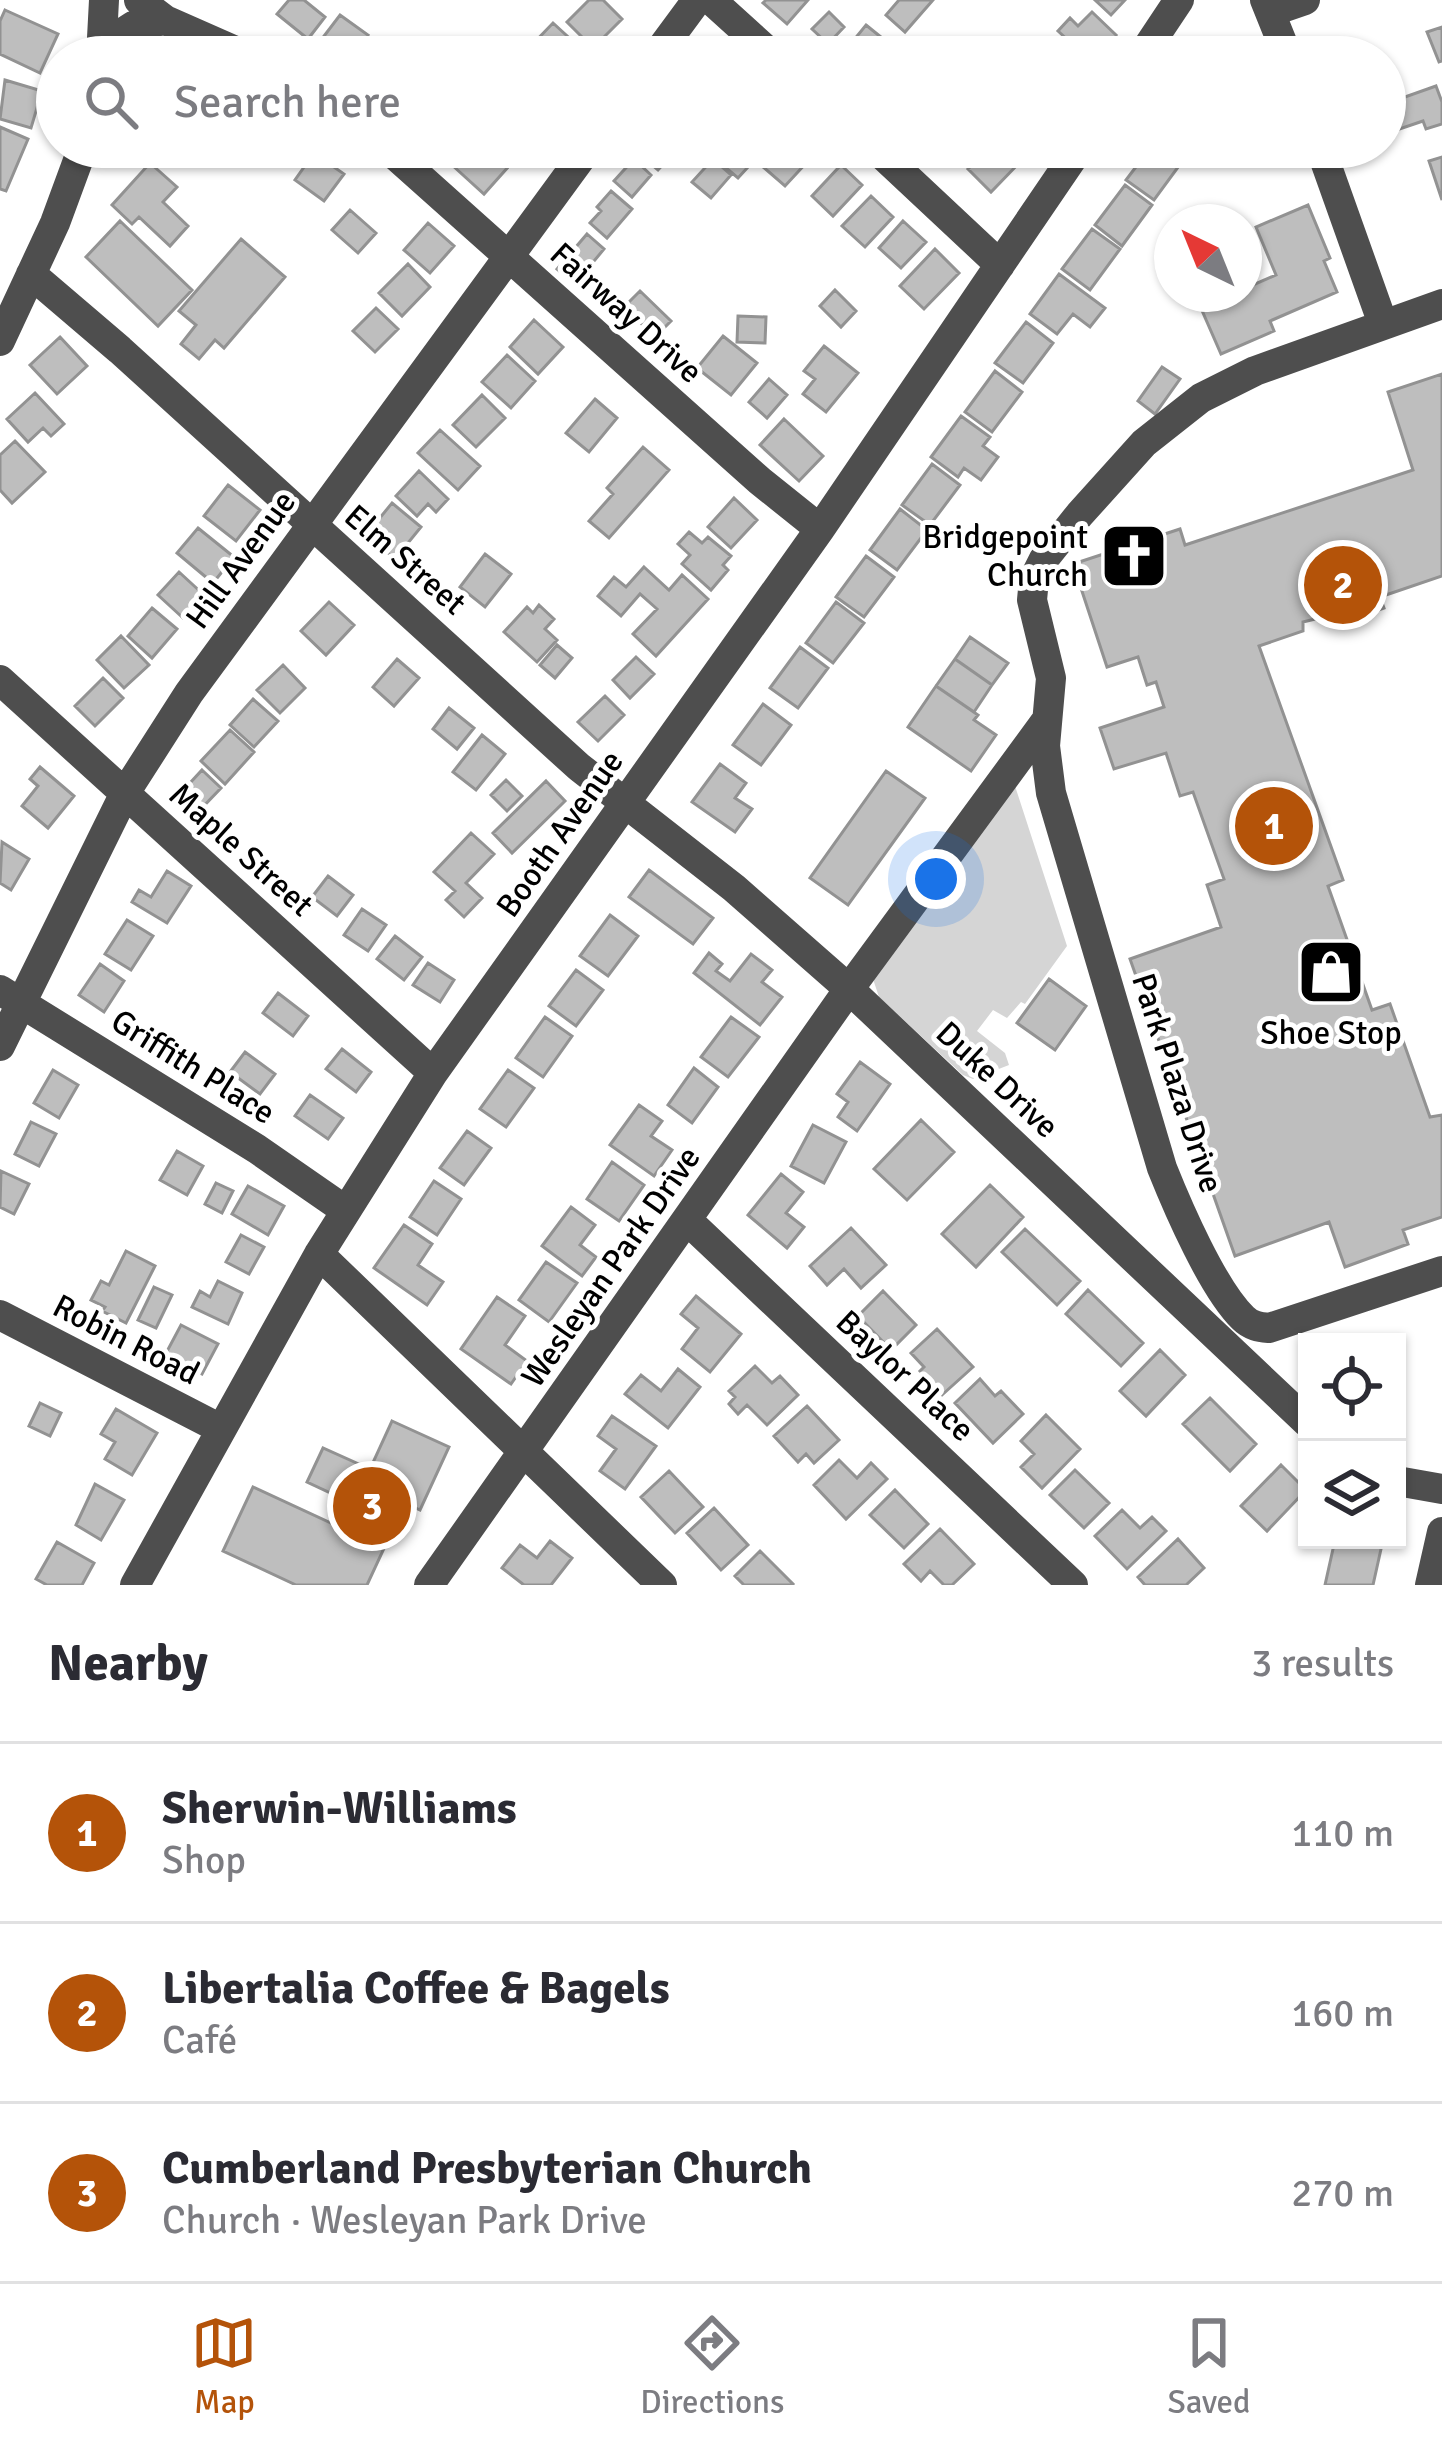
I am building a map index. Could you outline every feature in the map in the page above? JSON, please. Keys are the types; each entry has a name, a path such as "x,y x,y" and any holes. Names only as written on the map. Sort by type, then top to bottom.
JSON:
{"street":[{"path":"103,36 104,0"},
{"path":"139,0 165,20 201,36"},
{"path":"670,36 697,0"},
{"path":"711,0 751,36"},
{"path":"1155,36 1179,0"},
{"path":"1280,36 1269,6 1305,0"},
{"path":"121,36 133,26 165,20"},
{"path":"0,341 75,168"},
{"name":"Fairway Drive","path":"410,168 820,529"},
{"name":"Hill Avenue","path":"0,1046 10,997 125,793 189,693 573,168"},
{"path":"896,168 1000,265"},
{"name":"Booth Avenue","path":"135,1585 319,1254 433,1073 820,529 1066,168"},
{"path":"1327,168 1383,324"},
{"name":"Elm Street","path":"31,274 579,767 626,803"},
{"name":"Park Plaza Drive","path":"1442,304 1255,371 1201,398 1144,443 1080,514 1044,559 1034,579 1033,600 1052,678 1046,721 1052,794 1162,1168 1184,1223 1235,1308 1256,1327 1269,1328 1442,1271"},
{"name":"Maple Street","path":"0,680 433,1073"},
{"path":"849,989 1046,721"},
{"name":"Duke Drive","path":"626,803 734,888 849,989 1298,1413"},
{"name":"Wesleyan Park Drive","path":"429,1585 849,989"},
{"name":"Griffith Place","path":"10,997 257,1149 345,1210"},
{"name":"Baylor Place","path":"687,1220 1073,1585"},
{"path":"319,1254 662,1585"},
{"name":"Robin Road","path":"0,1316 219,1428"},
{"path":"1406,1483 1442,1489"},
{"path":"1430,1585 1442,1532"}],"shaded area":[{"path":"1015,786 1067,946 1025,1004 1021,1002 1007,1018 993,1010 977,1031 1005,1053 1009,1065 973,1079 879,997 872,976"}],"building":[{"path":"289,0 304,0 325,17 310,36 304,36 277,14"},
{"path":"589,0 603,0 622,19 605,36 581,36 567,22"},
{"path":"808,0 787,24 763,3"},
{"path":"899,0 933,0 905,32 886,15"},
{"path":"1095,0 1125,0 1111,15"},
{"path":"5,10 58,34 36,36 36,71 0,54 0,21"},
{"path":"829,12 844,27 836,36 819,36 812,29"},
{"path":"1092,12 1116,35 1063,36 1058,31 1070,18 1078,26"},
{"path":"340,15 368,35 367,36 324,36"},
{"path":"553,23 567,36 541,36"},
{"path":"866,25 880,36 857,36"},
{"path":"1442,27 1442,61 1439,62 1427,32"},
{"path":"5,80 36,89 31,128 0,119"},
{"path":"1436,86 1442,124 1426,129 1423,121 1406,127 1406,97"},
{"path":"0,127 28,139 6,191 0,189"},
{"path":"1442,157 1442,200 1429,161"},
{"path":"145,168 156,168 177,187 163,202 188,226 170,246 139,217 132,224 112,205"},
{"path":"303,168 335,168 344,174 324,201 295,180"},
{"path":"455,168 507,168 484,194"},
{"path":"626,168 644,168 651,175 632,197 614,181"},
{"path":"705,168 723,168 731,175 711,198 692,182"},
{"path":"726,168 747,168 738,178"},
{"path":"764,168 802,168 785,186"},
{"path":"838,168 862,185 833,216 812,196"},
{"path":"969,168 1014,168 991,192"},
{"path":"1135,168 1177,168 1154,200 1126,180"},
{"path":"1125,185 1152,205 1122,246 1095,225"},
{"path":"611,191 632,209 607,238 590,223"},
{"path":"871,196 893,217 865,247 842,226"},
{"path":"1308,205 1330,258 1324,261 1337,292 1270,321 1274,331 1221,354 1203,312 1262,312 1262,281 1276,275 1262,241 1262,224"},
{"path":"350,210 376,233 358,253 332,230"},
{"path":"120,221 192,290 158,326 86,257"},
{"path":"903,221 926,242 901,268 879,248"},
{"path":"428,223 454,246 430,273 404,250"},
{"path":"1092,229 1120,249 1090,290 1062,269"},
{"path":"587,234 604,249 575,284 557,269"},
{"path":"241,239 285,277 224,348 215,340 199,359 181,344 196,325 179,311"},
{"path":"935,249 959,273 924,309 900,286"},
{"path":"408,264 430,287 402,316 379,293"},
{"path":"1059,274 1105,308 1090,327 1073,314 1057,334 1030,314"},
{"path":"835,290 856,311 841,327 820,306"},
{"path":"640,291 671,321 655,337 624,307"},
{"path":"376,308 398,329 375,352 353,331"},
{"path":"738,316 766,317 765,343 737,342"},
{"path":"534,320 563,347 538,374 510,347"},
{"path":"1026,322 1053,343 1023,383 995,363"},
{"path":"723,336 757,363 731,395 697,368"},
{"path":"60,337 87,366 57,394 30,365"},
{"path":"824,346 858,373 826,412 803,394 815,379 804,371"},
{"path":"507,355 535,381 511,408 482,382"},
{"path":"1162,367 1180,379 1155,414 1138,401"},
{"path":"995,371 1022,392 992,432 965,412"},
{"path":"1442,374 1442,576 1380,597 1384,608 1350,620 1344,612 1303,622 1303,631 1259,646 1343,880 1328,886 1372,1010 1390,1004 1430,1117 1442,1115 1442,1217 1403,1230 1408,1244 1345,1267 1329,1222 1235,1256 1130,959 1221,927 1207,885 1224,879 1193,792 1180,796 1166,753 1114,769 1100,728 1164,707 1156,682 1147,685 1138,657 1107,667 1073,564 1180,529 1185,545 1413,470 1388,392"},
{"path":"769,379 787,395 767,418 749,402"},
{"path":"35,393 64,424 51,436 43,428 28,442 7,419"},
{"path":"482,395 505,418 476,447 453,425"},
{"path":"595,399 617,418 589,452 566,433"},
{"path":"961,416 990,437 983,446 998,457 981,480 964,468 958,477 931,457"},
{"path":"784,419 823,456 799,481 760,445"},
{"path":"440,430 480,466 458,490 418,453"},
{"path":"15,441 45,472 12,503 0,490 0,455"},
{"path":"643,447 669,470 609,538 589,521 613,494 607,488"},
{"path":"932,464 960,485 930,525 902,505"},
{"path":"419,471 448,499 436,512 428,504 417,516 396,496"},
{"path":"228,485 260,510 236,541 204,516"},
{"path":"734,498 757,520 731,548 708,527"},
{"path":"392,503 421,527 395,559 366,535"},
{"path":"900,509 927,530 897,570 870,550"},
{"path":"198,528 234,557 213,583 177,553"},
{"path":"689,532 702,543 708,537 731,556 723,565 728,570 711,590 682,564 690,555 678,544"},
{"path":"485,554 511,574 485,607 460,587"},
{"path":"866,556 894,577 864,617 836,597"},
{"path":"644,567 669,590 682,575 708,599 656,656 633,634 657,609 640,594 621,616 598,596 614,577 626,587"},
{"path":"179,572 204,595 183,618 158,595"},
{"path":"329,602 354,625 326,655 301,631"},
{"path":"836,602 864,623 833,663 806,643"},
{"path":"539,605 554,619 545,629 557,640 537,662 504,632 527,607 533,613"},
{"path":"152,608 177,629 152,658 128,636"},
{"path":"121,636 149,665 124,688 97,660"},
{"path":"970,637 1008,663 992,685 955,659"},
{"path":"557,645 572,658 555,678 540,665"},
{"path":"800,647 828,668 798,708 770,688"},
{"path":"636,657 654,674 630,698 613,680"},
{"path":"397,659 419,678 394,706 373,687"},
{"path":"955,659 992,685 974,712 936,686"},
{"path":"283,665 305,688 280,713 257,690"},
{"path":"103,678 123,698 95,726 75,706"},
{"path":"936,686 978,715 974,720 996,735 971,771 908,727"},
{"path":"605,696 624,715 598,741 578,722"},
{"path":"253,699 278,721 254,747 230,725"},
{"path":"763,704 791,725 761,765 733,745"},
{"path":"449,708 474,728 457,749 433,729"},
{"path":"230,730 254,752 225,784 201,761"},
{"path":"482,735 505,754 476,790 453,772"},
{"path":"720,764 746,783 735,798 752,809 735,832 692,802"},
{"path":"40,767 74,796 48,828 22,806 38,786 30,779"},
{"path":"202,770 221,788 196,814 178,796"},
{"path":"886,771 925,798 848,905 810,878"},
{"path":"506,780 522,796 507,811 491,795"},
{"path":"546,781 565,801 512,853 493,833"},
{"path":"471,833 494,854 466,883 482,898 464,917 446,900 455,891 434,872"},
{"path":"2,842 29,859 11,890 0,883"},
{"path":"649,870 713,918 693,944 629,897"},
{"path":"167,871 191,886 167,923 132,902 139,890 151,897"},
{"path":"328,876 353,895 337,916 312,897"},
{"path":"362,909 386,925 368,951 344,935"},
{"path":"610,915 638,936 608,976 580,956"},
{"path":"127,920 153,936 131,970 105,954"},
{"path":"395,936 422,957 404,980 377,959"},
{"path":"709,953 722,964 716,971 730,981 751,954 772,970 762,982 782,997 760,1025 694,973"},
{"path":"428,963 454,980 440,1002 413,985"},
{"path":"100,964 124,981 104,1012 79,995"},
{"path":"576,970 603,990 576,1026 549,1006"},
{"path":"1049,979 1086,1006 1055,1050 1017,1023"},
{"path":"278,993 308,1016 293,1036 263,1013"},
{"path":"545,1017 572,1036 543,1077 516,1058"},
{"path":"731,1017 759,1037 728,1077 701,1057"},
{"path":"342,1049 371,1072 356,1092 326,1069"},
{"path":"245,1052 275,1074 260,1094 230,1072"},
{"path":"860,1062 890,1084 857,1131 838,1117 848,1102 837,1094"},
{"path":"694,1068 718,1087 692,1123 668,1105"},
{"path":"53,1070 78,1085 59,1118 34,1103"},
{"path":"508,1070 534,1088 506,1127 480,1109"},
{"path":"310,1095 343,1118 328,1139 295,1116"},
{"path":"639,1105 662,1121 651,1136 672,1150 654,1176 610,1145"},
{"path":"921,1120 954,1152 907,1200 874,1169"},
{"path":"31,1122 56,1134 39,1166 15,1154"},
{"path":"813,1125 846,1142 824,1183 791,1166"},
{"path":"467,1131 491,1148 464,1185 440,1168"},
{"path":"177,1151 203,1166 187,1195 160,1180"},
{"path":"612,1162 644,1185 619,1221 587,1199"},
{"path":"1,1171 29,1184 14,1214 0,1207"},
{"path":"781,1174 803,1192 786,1213 804,1227 787,1248 748,1215"},
{"path":"434,1181 461,1199 437,1235 410,1217"},
{"path":"216,1183 233,1191 222,1213 205,1204"},
{"path":"990,1185 1023,1217 976,1267 942,1234"},
{"path":"248,1186 284,1206 268,1235 232,1214"},
{"path":"571,1207 595,1225 580,1245 596,1257 582,1276 542,1246"},
{"path":"404,1225 432,1244 418,1265 443,1282 427,1305 374,1268"},
{"path":"851,1228 886,1265 861,1288 844,1269 827,1285 810,1266"},
{"path":"1025,1229 1080,1281 1057,1305 1002,1252"},
{"path":"241,1235 264,1247 249,1274 226,1262"},
{"path":"126,1251 155,1266 126,1323 91,1300 101,1281 109,1285"},
{"path":"546,1262 577,1283 549,1322 519,1300"},
{"path":"218,1281 242,1293 228,1324 192,1307 200,1291 210,1297"},
{"path":"154,1287 172,1295 156,1328 138,1320"},
{"path":"1088,1290 1143,1343 1121,1366 1066,1314"},
{"path":"883,1291 916,1325 891,1350 858,1316"},
{"path":"696,1296 741,1334 710,1372 682,1349 698,1328 681,1314"},
{"path":"497,1297 525,1316 505,1345 527,1361 511,1384 461,1349"},
{"path":"181,1325 218,1344 202,1374 165,1355"},
{"path":"937,1329 973,1367 942,1395 911,1353"},
{"path":"1160,1350 1185,1375 1146,1416 1120,1391"},
{"path":"755,1366 772,1383 780,1376 798,1395 767,1425 747,1405 738,1414 729,1404 735,1397 729,1391"},
{"path":"678,1369 700,1387 668,1428 625,1394 641,1375 661,1391"},
{"path":"980,1379 995,1396 1001,1391 1023,1414 993,1443 955,1403"},
{"path":"1210,1398 1256,1444 1230,1471 1183,1424"},
{"path":"40,1403 61,1413 50,1436 29,1426"},
{"path":"807,1406 839,1440 814,1463 806,1454 798,1462 774,1436"},
{"path":"116,1409 157,1433 132,1475 105,1459 115,1442 101,1434"},
{"path":"1046,1415 1080,1449 1042,1488 1021,1467 1034,1454 1021,1441"},
{"path":"612,1416 656,1446 625,1489 600,1471 616,1449 598,1436"},
{"path":"392,1421 449,1447 420,1510 405,1503 367,1585 296,1585 223,1551 253,1487 331,1523 343,1499 307,1482 323,1448 370,1469"},
{"path":"839,1460 857,1478 871,1463 887,1479 846,1519 814,1485"},
{"path":"1281,1465 1298,1482 1298,1498 1267,1531 1241,1506"},
{"path":"1075,1470 1109,1503 1084,1528 1050,1495"},
{"path":"669,1471 703,1507 675,1533 641,1497"},
{"path":"95,1484 124,1500 101,1540 76,1525"},
{"path":"895,1490 928,1524 904,1548 870,1515"},
{"path":"714,1508 748,1545 721,1570 687,1533"},
{"path":"1122,1510 1140,1528 1152,1517 1166,1531 1127,1569 1095,1536"},
{"path":"940,1529 974,1564 952,1585 944,1585 930,1571 921,1581 904,1564"},
{"path":"1178,1539 1204,1568 1186,1585 1145,1585 1138,1577"},
{"path":"550,1541 572,1558 551,1585 524,1585 502,1568 520,1545 537,1558"},
{"path":"57,1542 94,1563 82,1585 47,1585 36,1579"},
{"path":"1333,1549 1381,1549 1373,1585 1325,1585"},
{"path":"760,1551 792,1585 744,1585 735,1576"}],"place":[{"name":"Bridgepoint Church","path":"1134,556"},
{"name":"Libertalia Coffee & Bagels","path":"1343,585"},
{"name":"Sherwin-Williams","path":"1274,826"},
{"name":"Shoe Stop","path":"1331,972"},
{"name":"Cumberland Presbyterian Church","path":"372,1506"}]}
